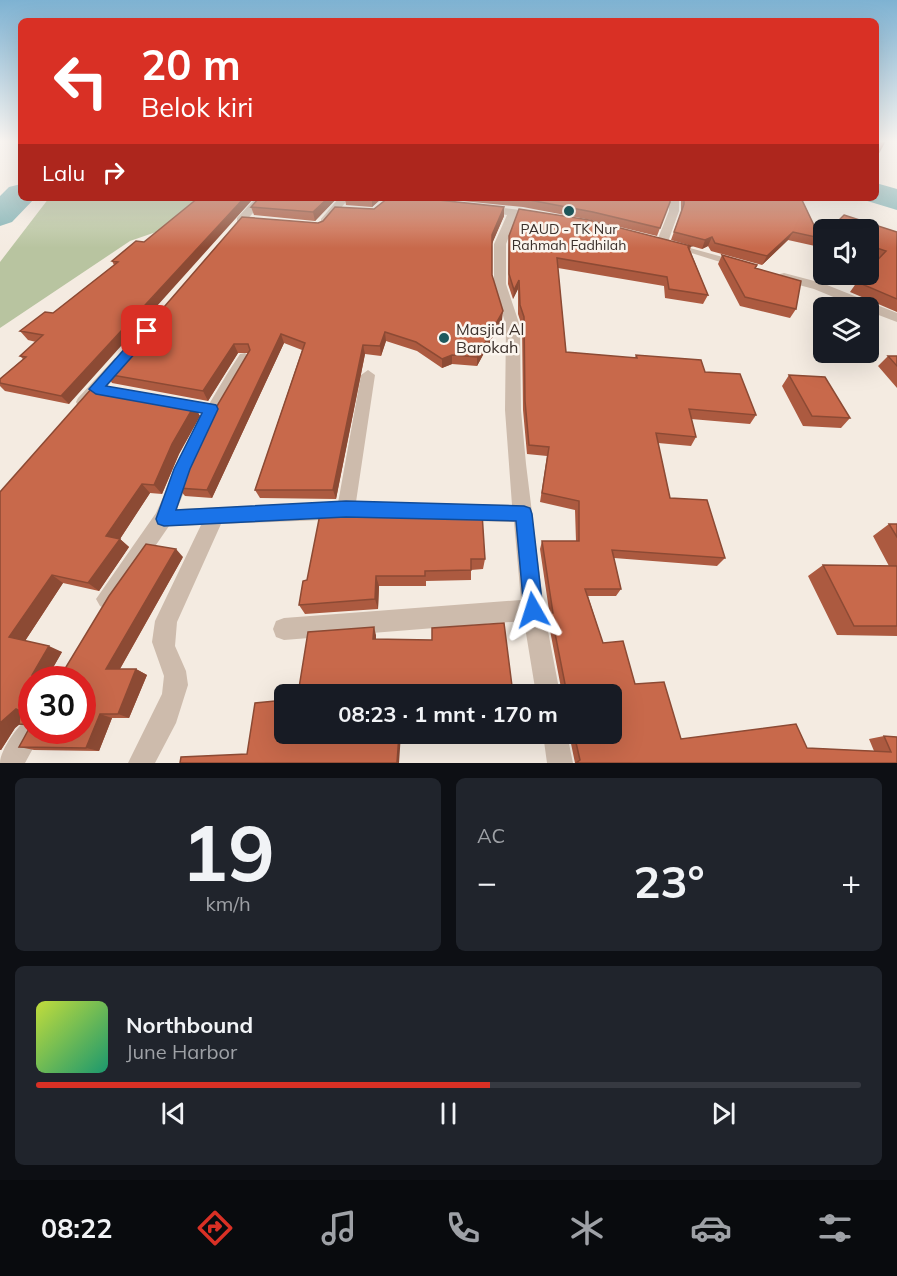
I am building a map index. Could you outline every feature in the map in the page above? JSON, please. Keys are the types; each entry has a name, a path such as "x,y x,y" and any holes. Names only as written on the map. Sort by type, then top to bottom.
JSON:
{"street":[{"path":"258,201 237,224 262,222"},
{"path":"674,201 674,211 656,241 746,267"},
{"path":"315,227 321,225 342,207"},
{"path":"471,208 548,216"},
{"path":"513,212 500,244 500,284 513,326 513,410 533,610 546,684"},
{"path":"767,273 818,286 897,318"},
{"path":"75,413 132,347"},
{"path":"99,614 136,556 164,519 205,408 245,358"},
{"path":"346,509 368,375"},
{"path":"96,389 119,393"},
{"path":"164,519 346,509 524,514"},
{"path":"141,763 171,704 176,685 174,670 164,648 163,637 166,621 216,515"},
{"path":"284,629 533,610"},
{"path":"11,763 22,744"},
{"path":"557,744 560,763"}],"green space":[{"path":"47,201 197,201 159,231 130,241 0,328 0,262"}],"building":[{"path":"194,201 241,201 61,396 0,383 0,379 26,357 20,356 43,335 20,331 45,312 53,313 118,262 112,261 136,241 144,242"},
{"path":"256,201 325,201 313,212 251,207"},
{"path":"384,201 447,201 504,207 492,235 492,275 503,311 477,357 452,355 442,359 416,342 385,332 380,346 363,345 333,490 255,490 305,343 281,334 207,490 178,488 204,428 250,350 248,344 234,344 203,391 106,374 242,217 318,223 323,221 335,207 374,209"},
{"path":"535,201 670,201 660,228"},
{"path":"684,201 802,201 813,223 813,236 793,232 767,256 715,243 712,237 705,240 674,232"},
{"path":"519,209 589,220 691,246 688,247 708,295 669,289 667,277 557,258 566,352 701,360 705,372 740,374 756,415 689,409 696,437 656,433 670,498 707,500 725,558 612,550 621,589 585,589 603,643 623,641 635,684 664,682 681,739 796,724 807,748 891,752 884,736 897,737 897,763 576,763 580,760 576,744 622,744 622,684 565,684 551,613 553,613 542,541 579,541 579,501 542,493 549,447 529,445 525,401 524,317 520,305 519,280 514,290 509,274 509,236"},
{"path":"844,215 856,219 840,219"},
{"path":"879,226 897,232 897,299 864,285 879,285 879,258 886,251 879,249"},
{"path":"722,255 757,265 755,268 801,281 796,309 745,297"},
{"path":"888,356 897,356 897,366"},
{"path":"789,375 825,377 850,418 812,416"},
{"path":"92,388 194,406 172,444 154,485 142,484 106,536 120,539 88,583 52,575 9,637 49,646 37,666 18,666 18,710 16,709 0,723 0,492"},
{"path":"321,509 428,510 428,515 482,513 485,559 471,559 471,570 425,571 425,576 376,576 375,599 299,605 303,581 307,580"},
{"path":"889,524 897,524 897,537"},
{"path":"146,544 176,549 106,669 136,669 118,714 100,714 96,724 96,666 67,666 109,596"},
{"path":"823,565 897,566 897,626 854,626"},
{"path":"504,623 512,684 300,684 308,632 374,627 373,639 432,640 432,628"},
{"path":"274,701 274,744 398,744 397,763 180,763 181,757 247,754 255,703"},
{"path":"21,744 88,744 86,748 19,747"}],"waterway":[{"path":"879,194 897,200"},
{"path":"0,215 18,197"}],"place":[{"name":"PAUD - TK Nur Rahmah Fadhilah","path":"569,211"},
{"name":"Masjid Al Barokah","path":"444,338"}],"route":[{"path":"147,331 96,389 211,409 182,469 164,519 346,509 524,514 533,610"}]}
